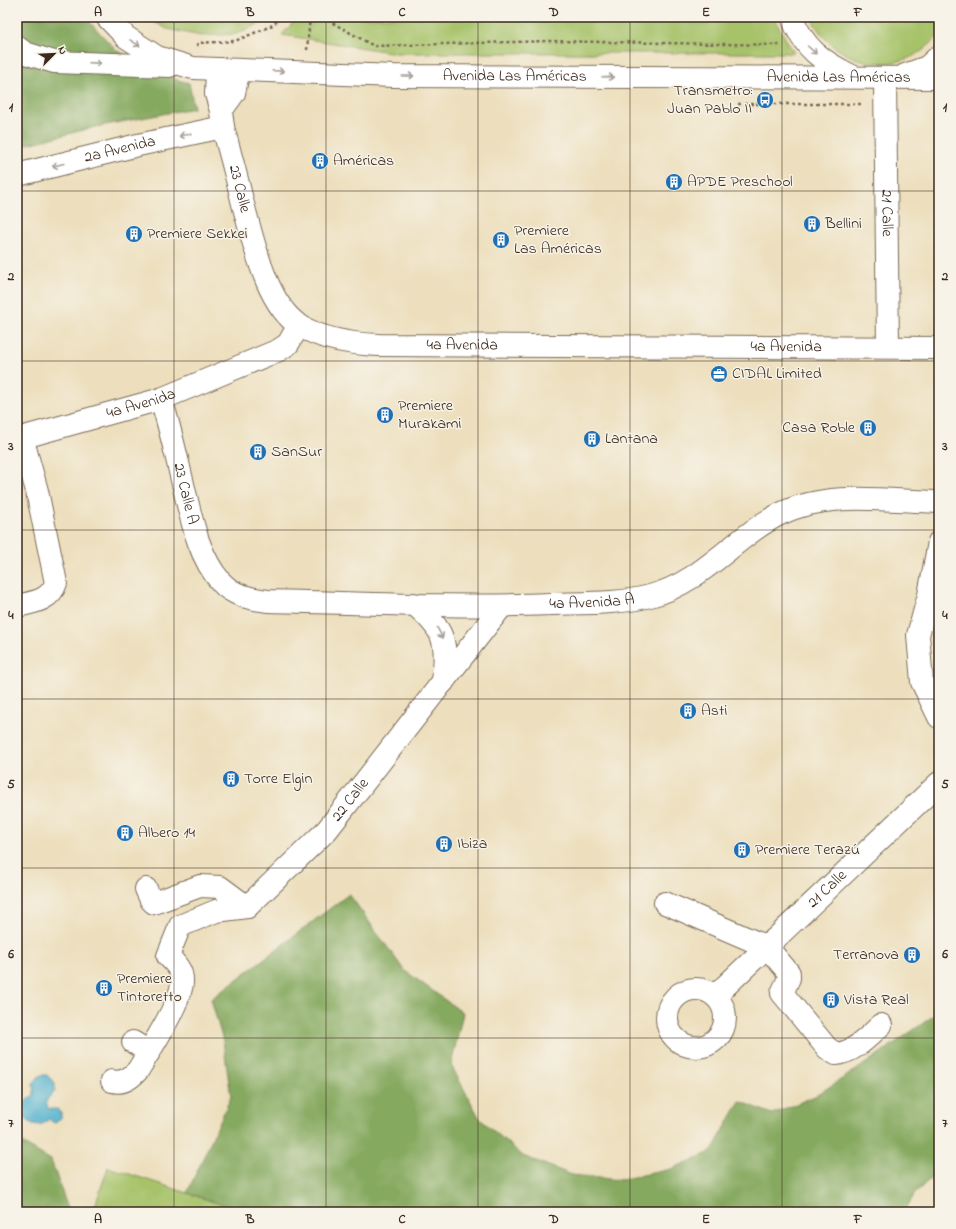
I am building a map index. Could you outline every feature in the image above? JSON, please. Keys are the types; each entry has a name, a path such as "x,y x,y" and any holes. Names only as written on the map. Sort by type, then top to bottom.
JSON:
{"street":[{"name":"Avenida Las Américas","path":"107,17 126,37 157,57 193,68 394,76 939,78"},
{"path":"792,17 806,45 828,65 856,77"},
{"path":"17,47 24,53 54,62 143,64 193,68"},
{"path":"891,78 926,67 939,56"},
{"name":"23 Calle","path":"217,69 216,94 259,264 274,294 286,311 299,325"},
{"path":"222,119 234,93 239,70"},
{"name":"21 Calle","path":"888,347 885,104 891,78"},
{"name":"2a Avenida","path":"17,175 138,145 222,119"},
{"name":"4a Avenida","path":"20,438 161,399 279,350 288,344 299,325 335,340 356,344 939,348"},
{"name":"23 Calle A","path":"161,399 193,523 205,555 222,583"},
{"path":"17,606 46,598 51,595 56,583 37,490 20,438"},
{"name":"4a Avenida A","path":"222,583 240,595 268,601 502,606 622,601 651,596 673,588 693,577 760,526 780,514 807,504 852,498 939,502"},
{"path":"939,542 929,595 918,635 922,682 939,717"},
{"path":"414,604 431,619 440,631 444,642 445,657 443,682"},
{"name":"22 Calle","path":"247,907 327,830 502,606"},
{"name":"21 Calle","path":"716,996 939,783"},
{"path":"146,889 154,903 200,886 220,887 247,907"},
{"path":"665,904 767,947 789,973 789,978 782,992 827,1048 836,1054 846,1053 881,1025"},
{"path":"112,1081 118,1082 132,1077 138,1070 141,1047 164,1008 178,997 182,982 180,972 168,956 180,926 216,911 247,907"}],"path":[{"path":"193,68 198,43 235,42 271,26 282,17"},
{"path":"305,72 310,17"},
{"path":"322,17 374,46 548,40 806,45"},
{"path":"738,104 885,104"}],"green space":[{"path":"17,17 85,17 116,50 127,56 54,54 17,38"},
{"path":"146,17 272,17 236,34 201,36 167,29"},
{"path":"298,17 776,17 777,24 794,53 396,53 282,35"},
{"path":"811,17 939,17 939,34 925,49 908,58 890,63 871,62 853,57 836,48 822,34"},
{"path":"17,58 153,73 189,83 194,108 95,127 17,147"},
{"path":"349,894 404,970 463,1013 451,1065 480,1119 523,1156 572,1175 619,1180 671,1169 711,1152 740,1101 772,1114 815,1096 856,1070 939,1012 939,1171 916,1192 904,1212 228,1212 229,1207 187,1193 231,1097 223,1041 211,999"},
{"path":"17,1140 51,1160 69,1212 17,1212"},
{"path":"108,1167 230,1207 228,1212 93,1212"}],"water":[{"path":"40,1075 47,1075 55,1083 55,1090 47,1101 47,1106 49,1109 57,1109 61,1112 61,1118 56,1123 49,1119 43,1124 36,1125 30,1123 23,1113 23,1107 34,1095 33,1084"}],"place":[{"name":"Transmetro: Juan Pablo II","path":"765,100"},
{"name":"Américas","path":"320,161"},
{"name":"APDE Preschool","path":"674,182"},
{"name":"Bellini","path":"812,224"},
{"name":"Premiere Sekkei","path":"134,234"},
{"name":"Premiere Las Américas","path":"501,240"},
{"name":"CIDAL Limited","path":"719,374"},
{"name":"Premiere Murakami","path":"385,415"},
{"name":"Casa Roble","path":"868,428"},
{"name":"Lantana","path":"592,439"},
{"name":"SanSur","path":"258,452"},
{"name":"Asti","path":"688,711"},
{"name":"Torre Elgin","path":"231,779"},
{"name":"Albero 14","path":"125,833"},
{"name":"Ibiza","path":"444,844"},
{"name":"Premiere Terazú","path":"742,850"},
{"name":"Terranova","path":"912,955"},
{"name":"Premiere Tintoretto","path":"104,988"},
{"name":"Vista Real","path":"831,1000"}]}
